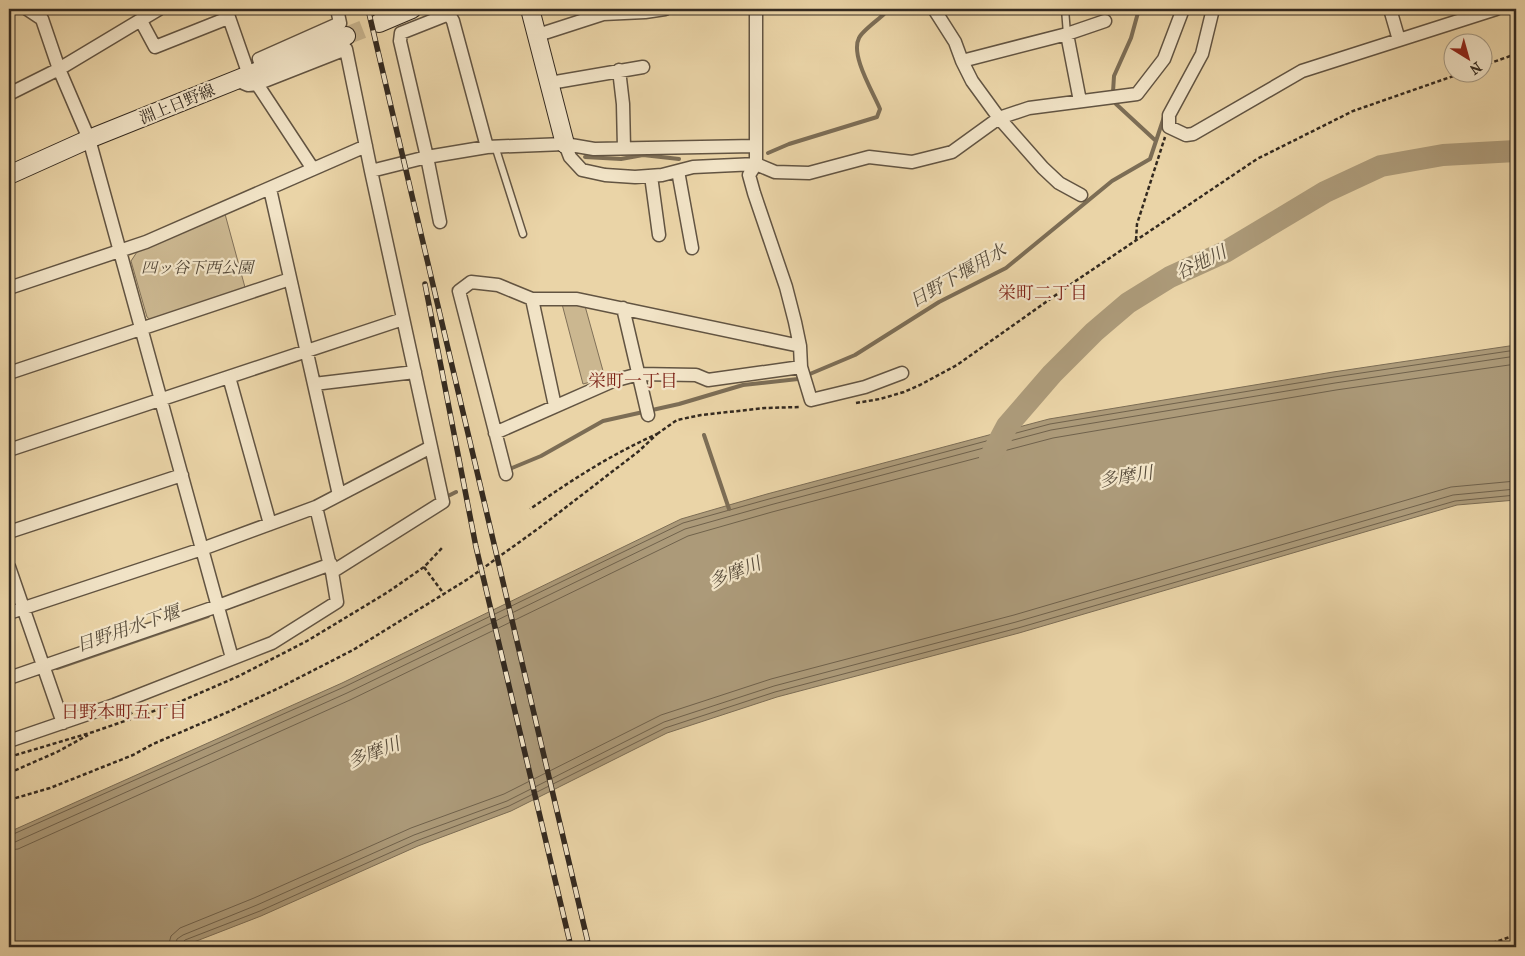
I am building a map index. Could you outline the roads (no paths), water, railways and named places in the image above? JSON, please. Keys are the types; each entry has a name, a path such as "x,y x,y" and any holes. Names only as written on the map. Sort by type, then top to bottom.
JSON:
{"main road":[{"path":"379,23 412,9"},
{"path":"530,9 565,144"},
{"name":"淵上日野線","path":"9,175 89,138 251,77 346,36"}],"street":[{"path":"27,9 42,19 59,69 89,138 232,658"},
{"path":"9,94 59,69 159,9"},
{"path":"251,77 259,59 340,23 337,9"},
{"path":"538,35 603,14 665,9"},
{"path":"756,9 756,164 749,175 786,287 800,346 803,374 811,400 865,387 902,373"},
{"path":"934,9 955,42 962,62 972,81 999,118 1042,168 1059,182 1081,195"},
{"path":"565,144 570,157 582,170 605,175 635,177 651,176 693,167 756,164 775,172 809,172 869,157 912,162 952,152 999,118 1029,108 1137,94 1164,59 1183,9"},
{"path":"1214,9 1202,54 1168,115 1169,126 1186,135 1193,134 1302,71 1496,9"},
{"path":"1390,9 1399,40"},
{"path":"141,21 155,47 227,13 251,77 313,169"},
{"path":"440,222 400,41 401,33 449,14 454,21 491,147"},
{"path":"962,62 1067,34 1104,21"},
{"path":"1067,34 1080,102"},
{"path":"9,678 331,568 443,502 370,171 346,49 251,77"},
{"path":"550,84 618,70 643,67"},
{"path":"618,70 623,104 624,148"},
{"path":"370,171 427,157 491,147 565,144 594,149 755,146"},
{"path":"9,288 120,251 270,189 366,146"},
{"path":"678,171 692,248"},
{"path":"651,176 659,235"},
{"path":"270,189 339,495"},
{"path":"9,373 290,279"},
{"path":"506,474 459,291 471,282 498,285 532,299 577,298 800,346"},
{"path":"532,299 555,406"},
{"path":"623,308 647,410"},
{"path":"9,450 403,319"},
{"path":"314,384 415,372"},
{"path":"495,433 613,381 639,374 696,375 708,380 803,374"},
{"path":"229,378 270,524"},
{"path":"9,613 202,549 316,507 431,447"},
{"path":"9,532 182,475"},
{"path":"9,741 114,705 272,643 337,602 316,507"},
{"path":"9,567 63,723"}],"lane":[{"path":"1065,9 1067,34"},
{"path":"491,147 523,234"}],"water":[{"name":"多摩川","path":"1516,345 1516,500 1457,505 1019,633 777,697 667,733 511,811 418,846 261,916 181,947 9,947 9,832 342,683 681,519 767,494 1049,419 1333,372"}],"waterway":[{"path":"768,153 789,144 877,117 880,109 860,63 857,45 863,32 884,14 882,9"},
{"path":"1139,9 1131,38 1114,76 1113,92 1116,104 1156,141"},
{"name":"日野下堰用水","path":"512,468 541,456 603,421 679,404 743,385 798,379 855,355 939,302 1006,268 1112,181 1150,159 1164,117"},
{"name":"谷地川","path":"990,458 1007,426 1052,374 1094,332 1128,303 1170,277 1225,252 1325,192 1381,166 1443,155 1516,151"},
{"path":"585,157 621,159 643,155 679,159"},
{"name":"日野下堰用水","path":"704,435 729,509"},
{"name":"日野用水下堰","path":"450,495 456,492"},
{"name":"日野用水下堰","path":"57,668 208,616"}],"tunnel":[{"path":"346,36 379,23"}],"railway":[{"path":"368,9 589,947"},
{"path":"425,284 476,547 571,947"}],"district":[{"name":"栄町二丁目","path":"1043,293"},
{"name":"栄町一丁目","path":"633,381"},
{"name":"日野本町五丁目","path":"124,712"}],"park label":[{"name":"四ッ谷下西公園","path":"197,267"}]}
